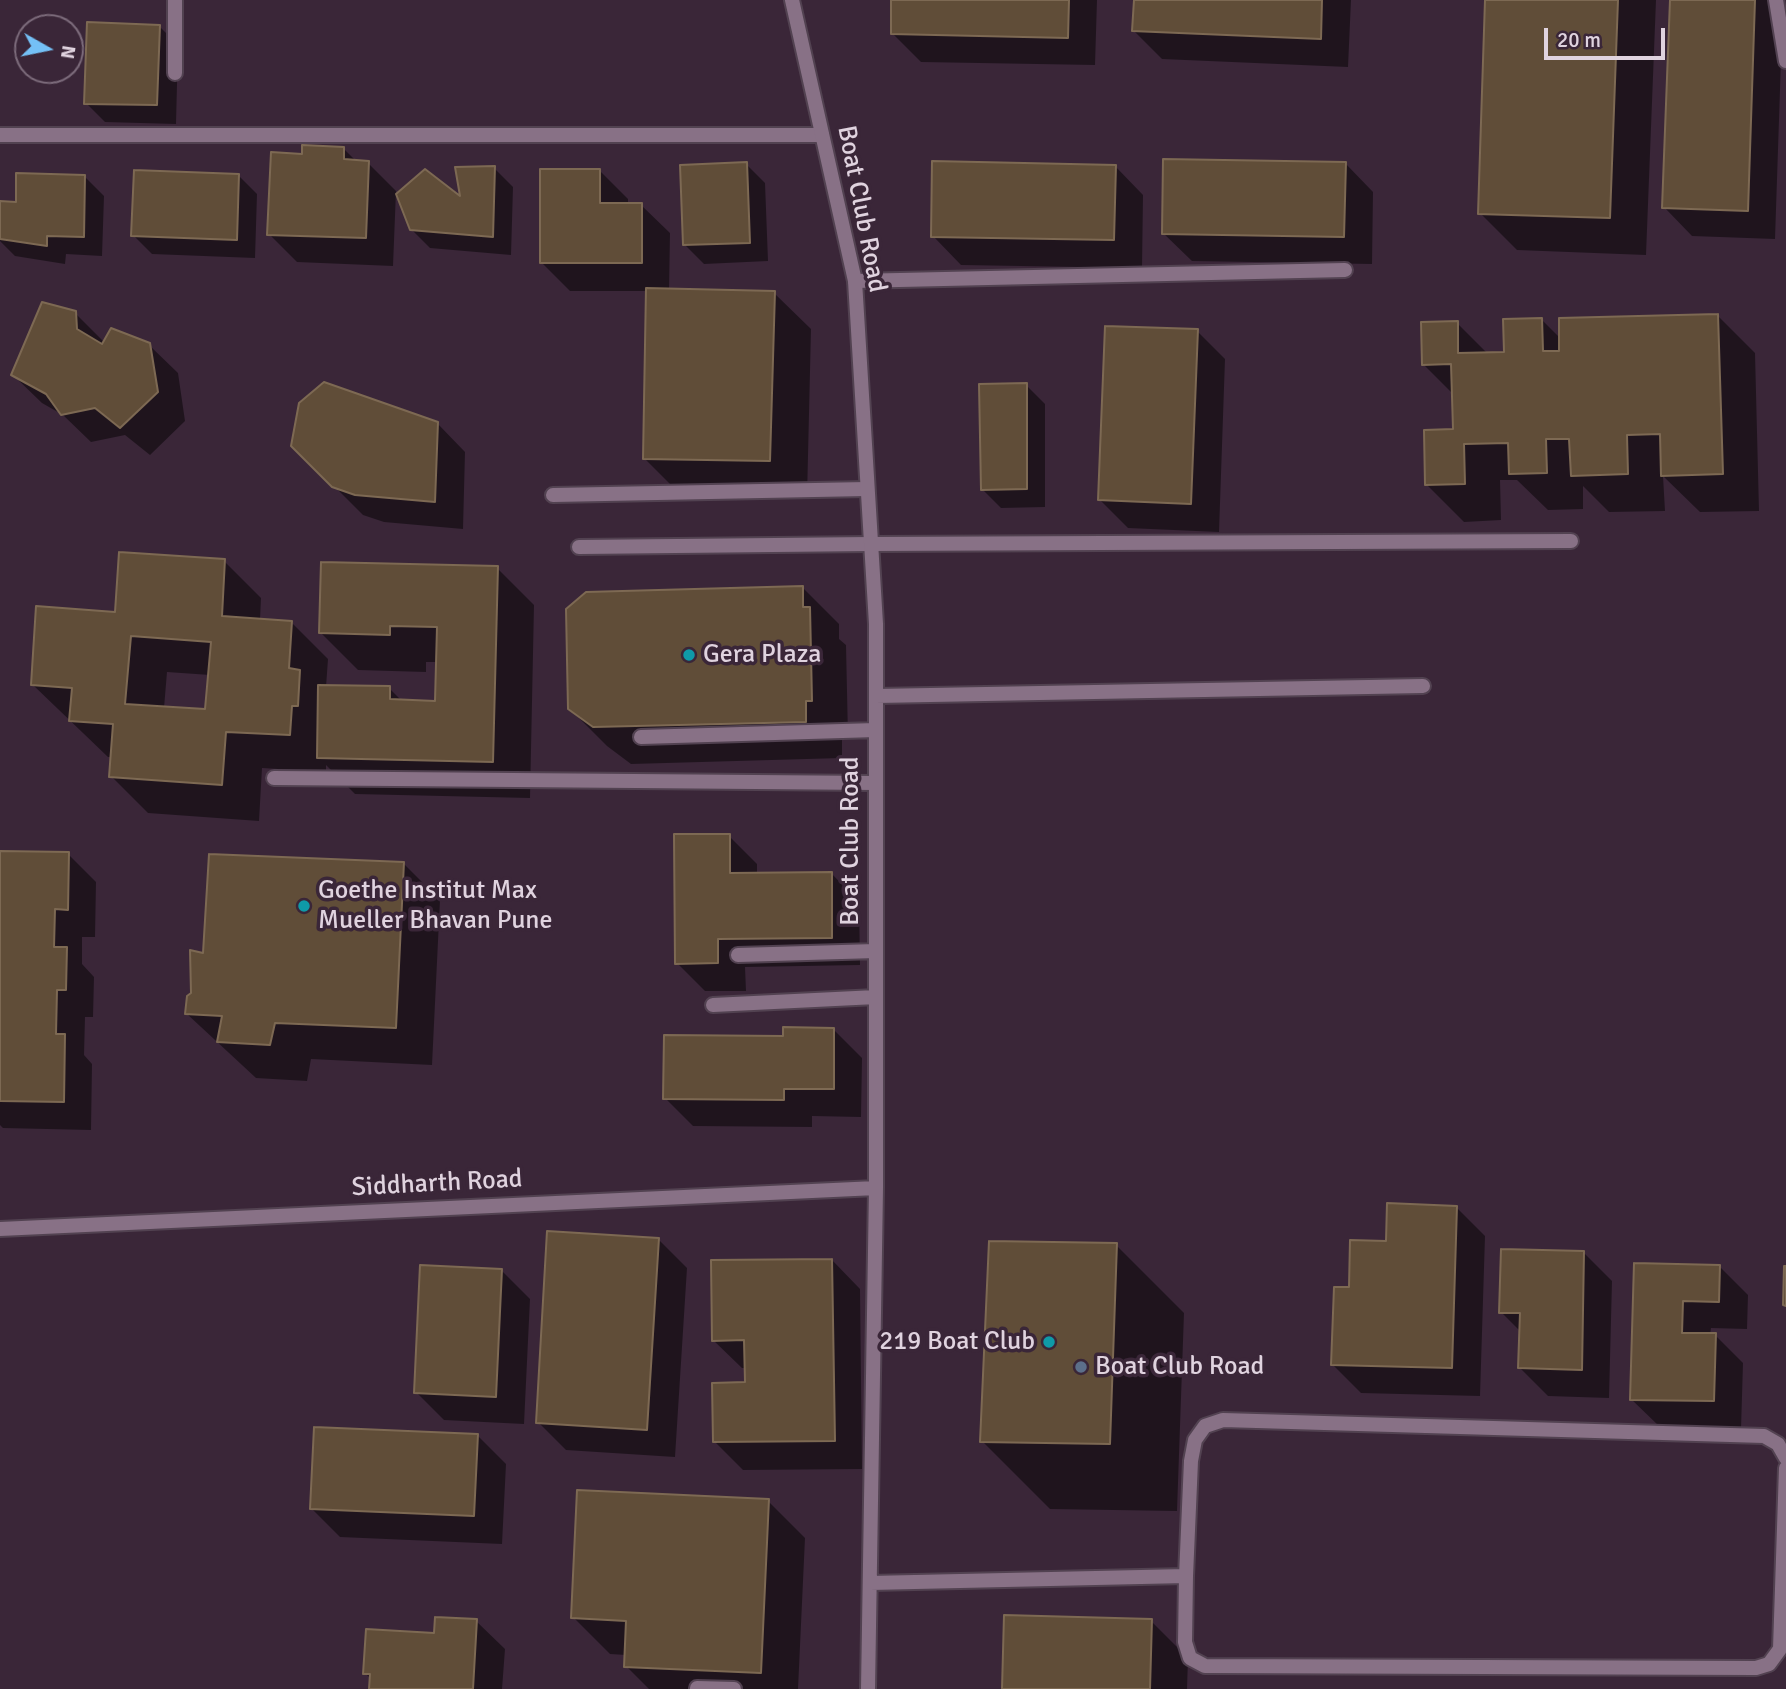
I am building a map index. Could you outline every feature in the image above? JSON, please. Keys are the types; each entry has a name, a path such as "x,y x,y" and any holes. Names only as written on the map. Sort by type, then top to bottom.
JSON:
{"street":[{"path":"175,0 175,73"},
{"name":"Boat Club Road","path":"792,0 855,281 871,544 876,696 876,1188 868,1689"},
{"path":"1776,0 1786,61"},
{"path":"0,135 822,135"},
{"path":"855,281 1345,270"},
{"path":"553,495 867,489"},
{"path":"579,547 1571,541"},
{"path":"876,696 1423,686"},
{"path":"641,737 876,730"},
{"path":"274,778 875,783"},
{"path":"738,955 876,951"},
{"path":"713,1005 876,997"},
{"name":"Siddharth Road","path":"0,1229 876,1188"},
{"path":"1786,1458 1778,1444 1764,1436 1223,1420 1205,1426 1195,1440 1191,1461 1185,1642 1191,1658 1205,1667 1756,1668 1769,1664 1780,1649 1786,1468"},
{"path":"870,1583 1186,1576"},
{"path":"697,1688 734,1689"}],"building":[{"path":"891,0 1069,0 1068,38 891,34"},
{"path":"1134,0 1322,0 1321,39 1132,31"},
{"path":"1485,0 1618,0 1610,218 1478,214"},
{"path":"1670,0 1755,0 1748,211 1662,208"},
{"path":"87,22 160,25 157,105 84,104"},
{"path":"302,145 344,147 344,159 369,161 366,238 267,235 271,152 302,154"},
{"path":"1163,159 1346,162 1344,237 1162,234"},
{"path":"932,161 1116,165 1114,240 931,237"},
{"path":"747,162 750,243 683,245 680,165"},
{"path":"495,166 493,237 410,230 396,194 425,169 460,196 455,167"},
{"path":"540,169 600,169 600,203 642,203 642,263 540,263"},
{"path":"134,170 239,174 237,240 131,236"},
{"path":"16,173 85,175 84,237 47,236 47,246 0,239 0,201 16,202"},
{"path":"646,288 775,291 770,461 643,459"},
{"path":"42,302 76,311 77,329 102,344 111,328 150,343 158,392 120,428 95,408 61,415 46,394 11,375"},
{"path":"1718,314 1723,474 1661,476 1660,434 1627,435 1628,474 1571,476 1569,439 1546,439 1547,473 1509,474 1508,443 1464,444 1465,484 1425,485 1424,430 1453,429 1451,364 1422,365 1421,322 1458,321 1458,353 1504,352 1503,319 1542,318 1543,351 1559,351 1559,318"},
{"path":"1105,326 1198,329 1191,504 1098,500"},
{"path":"324,382 438,422 435,502 355,495 332,487 291,446 299,403"},
{"path":"1027,383 1027,489 981,490 979,384"},
{"path":"119,552 225,559 222,616 292,621 289,668 300,670 298,706 292,706 290,735 226,732 222,785 109,777 113,724 69,721 72,688 31,685 36,606 115,612","holes":["131,636 211,642 205,709 125,704"]},
{"path":"321,562 498,566 493,762 317,758 318,685 390,686 390,699 435,701 437,627 390,626 390,635 319,633"},
{"name":"Gera Plaza","path":"803,586 803,607 810,607 812,701 806,701 806,722 593,727 568,709 566,609 586,592"},
{"path":"674,834 730,834 730,873 832,872 832,938 718,939 718,963 675,964"},
{"path":"0,851 69,852 68,910 55,909 54,947 67,947 66,990 57,990 56,1034 65,1034 64,1102 0,1101"},
{"name":"Goethe Institut Max Mueller Bhavan Pune","path":"209,854 404,862 396,1028 275,1023 270,1045 217,1042 222,1016 185,1014 187,996 191,993 190,950 203,953"},
{"path":"783,1027 834,1028 834,1089 784,1089 784,1100 663,1099 664,1035 783,1036"},
{"path":"1387,1203 1457,1206 1452,1368 1331,1365 1334,1287 1349,1287 1350,1240 1386,1241"},
{"path":"547,1231 659,1238 647,1430 536,1423"},
{"name":"219 Boat Club","path":"989,1241 1117,1243 1110,1444 980,1442"},
{"path":"1501,1249 1584,1251 1582,1370 1518,1368 1520,1313 1499,1313"},
{"path":"832,1259 835,1441 713,1442 712,1383 745,1382 744,1340 712,1341 711,1260"},
{"path":"1634,1263 1720,1265 1719,1302 1683,1301 1682,1333 1716,1333 1714,1401 1630,1400"},
{"path":"420,1265 502,1269 496,1397 414,1393"},
{"path":"1786,1266 1786,1306 1783,1305"},
{"path":"314,1427 478,1434 474,1516 310,1509"},
{"path":"577,1490 769,1499 761,1673 624,1667 626,1621 571,1618"},
{"path":"1004,1615 1152,1619 1150,1689 1002,1689"},
{"path":"435,1617 477,1619 473,1689 369,1689 370,1674 363,1674 366,1629 434,1633"}],"place":[{"name":"Gera Plaza","path":"689,655"},
{"name":"Goethe Institut Max Mueller Bhavan Pune","path":"304,906"},
{"name":"219 Boat Club","path":"1049,1342"},
{"name":"Boat Club Road","path":"1081,1367"}]}
